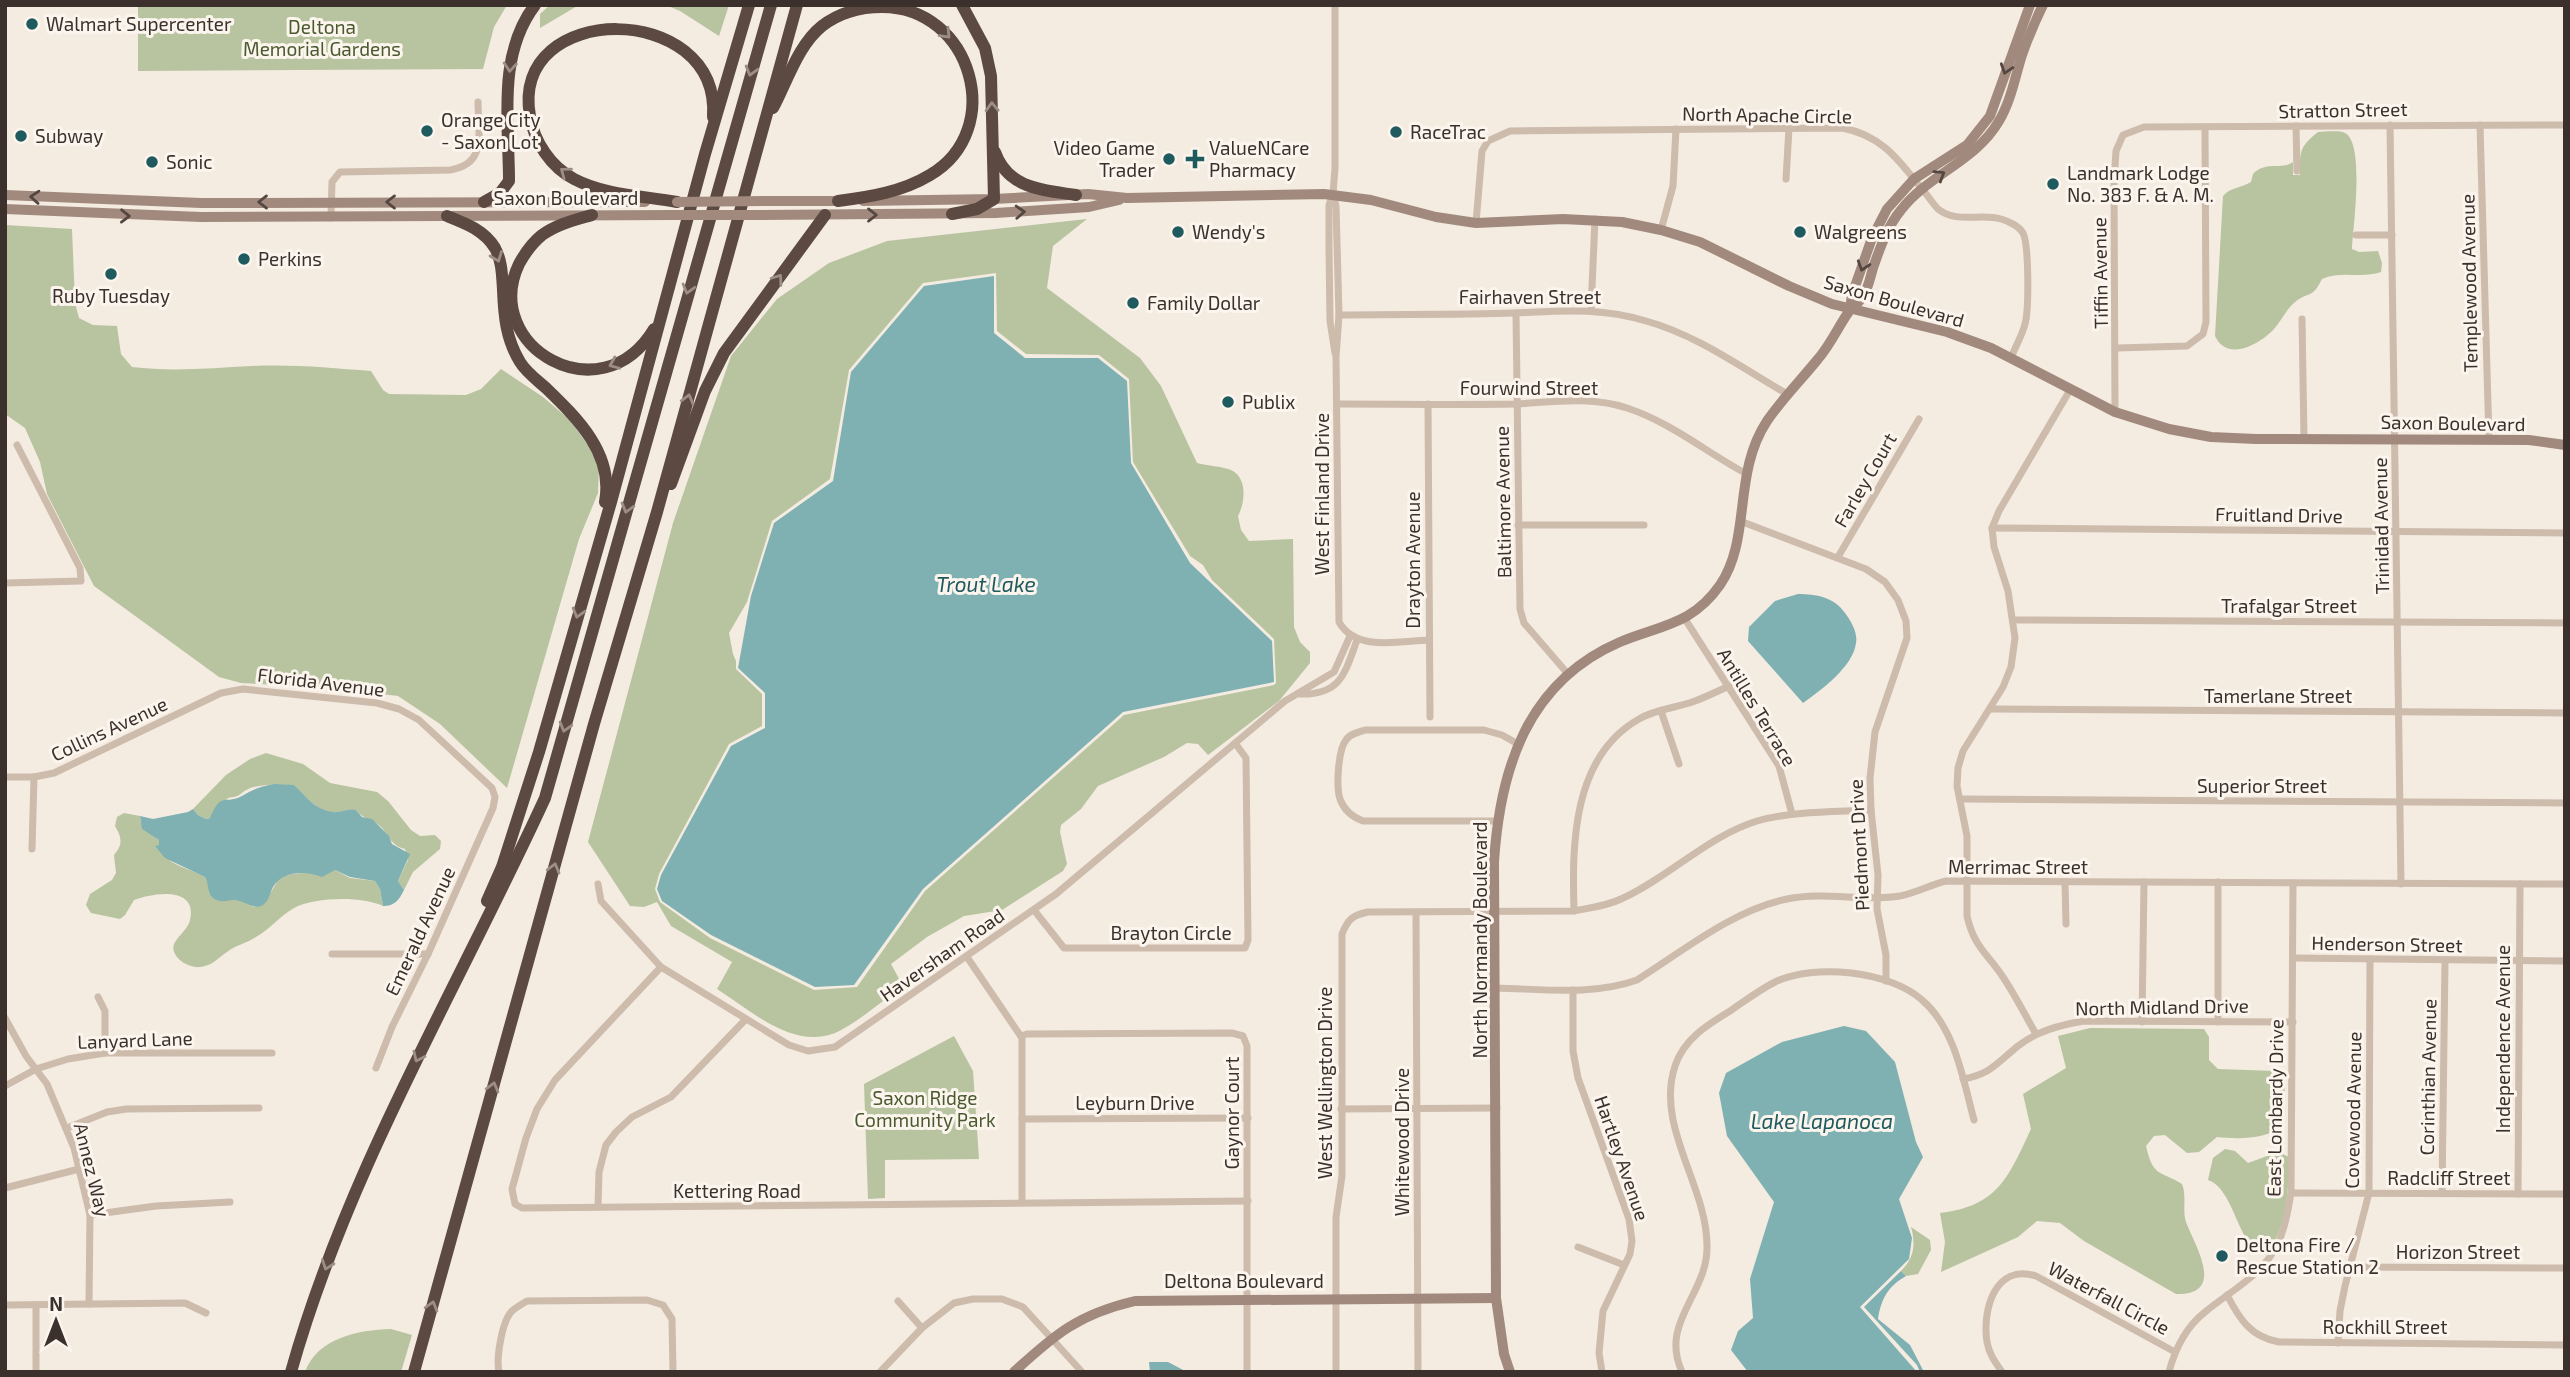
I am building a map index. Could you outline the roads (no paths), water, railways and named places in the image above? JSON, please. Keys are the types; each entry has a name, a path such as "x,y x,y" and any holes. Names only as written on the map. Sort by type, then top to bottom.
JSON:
{"highway":[{"path":"484,202 500,193 509,181 509,64 521,26 535,5"},
{"path":"448,995 502,866 539,752 749,5"},
{"path":"291,1372 303,1331 355,1191 545,798 771,5"},
{"path":"414,1372 797,5"},
{"path":"952,214 987,205 994,199 991,76 985,48 962,5"},
{"path":"759,137 803,48 821,27 838,16 864,7 889,7 918,13 942,28 960,53 970,79 970,123 964,138 946,163 931,174 898,189 870,197 838,201"},
{"path":"558,32 542,51 529,83 530,118 546,153 562,172 586,185 677,202"},
{"path":"693,41 708,65 712,88 713,116 705,154"},
{"path":"993,145 1003,167 1020,184 1076,195"},
{"path":"592,215 563,224 544,234 529,247 522,258 513,280 512,303 525,337 542,354 559,365 572,369 597,370 618,363 634,353 649,337 660,316"},
{"path":"657,512 675,475 705,391 724,353 825,215"},
{"path":"447,216 477,230 496,250 502,267 505,323 510,346 522,366 589,433 601,456 606,496 597,547"}],"main road":[{"name":"North Normandy Boulevard","path":"1850,309 1852,295 1876,229 1894,200 1914,179 1966,145 1990,116 2030,5"},
{"name":"North Normandy Boulevard","path":"1510,1372 1504,1354 1496,1298 1494,912 1497,821 1502,791 1518,744 1536,711 1567,674 1592,656 1622,641 1685,620 1706,602 1722,583 1734,556 1745,472 1766,423 1832,341 1850,309 1863,297 1882,243 1907,202 1922,188 1972,154 1996,127 2006,107 2022,54 2043,5"},
{"name":"Saxon Boulevard","path":"5,195 114,201 677,202 994,199 1076,195 1127,198 1333,194 1476,223 1595,219 1661,230 1700,242 1793,288 1850,309 1947,331 2011,358 2115,412 2169,429 2211,437 2529,440 2565,445"},
{"name":"Saxon Boulevard","path":"5,209 89,214 331,218 952,214 1089,208 1127,198"},
{"path":"57,213 82,207 90,200"},
{"path":"89,214 98,206 114,201"},
{"name":"Deltona Boulevard","path":"1014,1372 1052,1338 1076,1321 1113,1306 1135,1301 1496,1298"}],"street":[{"name":"West Finland Drive","path":"1335,5 1333,194 1336,206 1339,315 1336,357 1337,611 1350,635"},
{"path":"331,218 332,182 340,172 450,170 470,163 477,156 478,102"},
{"name":"Trinidad Avenue","path":"2390,125 2401,884"},
{"name":"Templewood Avenue","path":"2480,125 2488,440"},
{"name":"Stratton Street","path":"2123,135 2144,127 2565,125"},
{"path":"2296,126 2297,172"},
{"path":"1786,179 1789,128"},
{"name":"North Apache Circle","path":"1476,223 1480,157 1488,141 1510,131 1842,128 1869,135 1893,152 1938,209 1965,219 1993,217 2022,230 2026,242 2028,313 2011,358"},
{"path":"2117,348 2187,346 2203,334 2206,321 2205,128"},
{"path":"1661,230 1673,187 1676,129"},
{"name":"Tiffin Avenue","path":"2115,412 2115,183 2116,151 2123,135"},
{"name":"West Finland Drive","path":"1333,194 1329,205 1329,321 1336,357"},
{"path":"1591,310 1595,219"},
{"path":"2356,235 2392,234"},
{"name":"Fairhaven Street","path":"1339,315 1591,310 1617,313 1685,335 1787,394"},
{"name":"Baltimore Avenue","path":"1516,313 1520,609 1524,623 1567,674"},
{"path":"1329,321 1339,315"},
{"path":"2302,318 2304,439"},
{"path":"2036,1034 2004,978 1977,945 1967,916 1967,836 1958,768 1963,751 1991,709 2011,667 2015,638 2014,620 1994,547 1992,528 1999,511 2070,390"},
{"name":"Fourwind Street","path":"1338,404 1517,404 1566,400 1601,402 1629,409 1663,425 1745,472"},
{"name":"Drayton Avenue","path":"1428,404 1430,717"},
{"name":"Farley Court","path":"1838,557 1919,419"},
{"path":"5,583 81,581 80,568 17,445"},
{"name":"Piedmont Drive","path":"1740,521 1866,569 1885,582 1898,600 1906,621 1907,638 1875,732 1870,778 1879,926 1886,955 1886,981"},
{"path":"1518,525 1644,525"},
{"name":"Fruitland Drive","path":"1992,528 2565,533"},
{"name":"Antilles Terrace","path":"1685,620 1779,766 1792,814"},
{"name":"Trafalgar Street","path":"2014,620 2565,623"},
{"path":"1350,635 1371,642 1429,640"},
{"name":"Haversham Road","path":"598,884 601,901 661,967 745,1020 800,1050 826,1050 851,1038 1056,894 1285,701 1334,672 1350,635"},
{"path":"1574,911 1573,846 1578,812 1597,762 1621,732 1639,718 1695,701 1729,686"},
{"name":"Florida Avenue","path":"221,692 243,689 377,703 399,709 419,720 492,788 495,797 493,808"},
{"name":"Collins Avenue","path":"5,777 34,777 54,773 221,692"},
{"name":"Tamerlane Street","path":"1991,709 2565,713"},
{"path":"1661,711 1679,764"},
{"path":"1497,821 1363,821 1349,813 1339,795 1339,753 1348,738 1365,730 1484,730 1502,735 1518,744"},
{"name":"Brayton Circle","path":"1034,910 1055,940 1064,948 1245,948 1248,940 1246,758 1235,743"},
{"path":"32,849 34,777"},
{"name":"Superior Street","path":"1960,799 2565,803"},
{"name":"Emerald Avenue","path":"376,1068 392,1027 428,954 493,808"},
{"path":"1416,912 1574,911 1620,900 1722,838 1756,822 1792,814 1871,810"},
{"name":"Merrimac Street","path":"1496,988 1606,989 1637,980 1729,922 1759,907 1778,901 1816,896 1900,896 1946,881 2565,884"},
{"path":"2066,882 2067,924"},
{"path":"2142,1022 2144,882"},
{"path":"2218,882 2218,1022"},
{"name":"East Lombardy Drive","path":"2169,1372 2175,1352 2203,1313 2250,1279 2276,1247 2286,1222 2291,1193 2293,883"},
{"name":"Independence Avenue","path":"2518,1194 2520,884"},
{"name":"West Wellington Drive","path":"1336,1372 1336,1217 1342,1176 1342,934 1347,920 1357,914 1416,912"},
{"name":"Whitewood Drive","path":"1416,912 1418,1372"},
{"path":"332,954 428,954"},
{"path":"967,957 1021,1036 1022,1202"},
{"name":"Henderson Street","path":"2293,958 2565,961"},
{"name":"Covewood Avenue","path":"2338,1343 2340,1311 2369,1193 2370,959"},
{"name":"Corinthian Avenue","path":"2442,1193 2445,961"},
{"name":"Kettering Road","path":"661,967 555,1080 537,1109 512,1189 514,1204 522,1208 598,1208 1248,1201"},
{"path":"1682,1372 1675,1352 1675,1335 1679,1321 1697,1287 1707,1247 1703,1212 1670,1109 1671,1081 1682,1052 1702,1028 1776,981 1803,974 1845,972 1886,981 1921,998 1942,1020 1974,1120"},
{"name":"Hartley Avenue","path":"1573,990 1573,1051 1578,1078 1629,1219 1630,1254 1603,1311 1599,1353 1602,1372"},
{"path":"98,997 105,1011 105,1054"},
{"name":"Annez Way","path":"5,1018 47,1084 67,1128 90,1215 89,1304"},
{"path":"598,1208 599,1172 606,1145 616,1132 632,1118 671,1097 745,1020"},
{"name":"North Midland Drive","path":"1963,1079 1980,1076 1994,1069 2017,1047 2036,1034 2065,1024 2084,1021 2293,1022"},
{"name":"Gaynor Court","path":"1021,1036 1232,1033 1243,1036 1247,1046 1248,1118 1247,1372"},
{"name":"Lanyard Lane","path":"5,1086 36,1069 68,1059 105,1054 272,1052"},
{"path":"67,1128 107,1112 126,1109 259,1108"},
{"path":"1342,1109 1497,1108"},
{"name":"Leyburn Drive","path":"1022,1119 1248,1118"},
{"path":"5,1188 79,1169"},
{"name":"Radcliff Street","path":"2291,1193 2565,1194"},
{"path":"90,1215 156,1206 230,1202"},
{"path":"1578,1247 1624,1265"},
{"name":"Horizon Street","path":"2351,1267 2565,1268"},
{"name":"Waterfall Circle","path":"2002,1372 1992,1358 1987,1343 1988,1308 1997,1285 2018,1274 2036,1276 2175,1352"},
{"name":"Rockhill Street","path":"2227,1295 2248,1329 2266,1340 2279,1342 2565,1345"},
{"path":"880,1372 922,1328 954,1303 973,1299 1002,1299 1023,1307 1082,1372"},
{"path":"499,1372 498,1350 510,1312 527,1301 647,1300 663,1305 672,1319 673,1372"},
{"path":"898,1301 922,1328"},
{"path":"5,1305 185,1303 206,1313"},
{"path":"36,1305 36,1372"}],"water":[{"name":"Trout Lake","path":"994,276 994,333 1025,358 1098,358 1127,381 1131,463 1190,563 1272,641 1274,682 1123,712 923,889 854,985 815,987 711,935 662,901 657,889 661,875 731,746 765,728 765,693 738,668 751,596 774,523 833,481 851,372 924,286"},
{"path":"1798,594 1818,596 1836,603 1850,620 1856,639 1854,652 1843,669 1803,703 1748,641 1749,627 1775,601"},
{"path":"274,784 294,785 310,802 326,810 356,810 362,817 372,819 389,836 392,844 410,854 398,881 404,890 394,904 383,906 380,889 375,881 350,877 335,870 322,877 295,873 283,877 273,887 267,901 260,906 237,900 219,901 210,895 205,877 165,858 155,846 159,845 159,840 142,829 140,816 153,819 193,809 206,819 210,818 220,802"},
{"name":"Lake Lapanoca","path":"1844,1026 1866,1031 1895,1062 1916,1142 1923,1157 1899,1199 1912,1238 1909,1259 1860,1307 1917,1372 1748,1372 1731,1350 1738,1331 1753,1318 1750,1279 1774,1202 1727,1136 1719,1093 1726,1073 1782,1042"},
{"path":"1901,1271 1906,1276 1886,1294 1878,1319 1910,1345 1924,1372 1920,1372 1917,1365 1864,1307"},
{"path":"1149,1362 1168,1362 1187,1372 1150,1372"}],"place":[{"name":"Walmart Supercenter","path":"32,24"},
{"name":"Orange City - Saxon Lot","path":"427,131"},
{"name":"RaceTrac","path":"1396,132"},
{"name":"Subway","path":"21,136"},
{"name":"Video Game Trader","path":"1169,159"},
{"name":"ValueNCare Pharmacy","path":"1195,159"},
{"name":"Sonic","path":"152,162"},
{"name":"Landmark Lodge No. 383 F. & A. M.","path":"2053,184"},
{"name":"Wendy's","path":"1178,232"},
{"name":"Walgreens","path":"1800,232"},
{"name":"Perkins","path":"244,259"},
{"name":"Ruby Tuesday","path":"111,274"},
{"name":"Family Dollar","path":"1133,303"},
{"name":"Publix","path":"1228,402"},
{"name":"Deltona Fire / Rescue Station 2","path":"2222,1256"}],"park label":[{"name":"Deltona Memorial Gardens","path":"322,38"},
{"name":"Saxon Ridge Community Park","path":"925,1109"}]}
